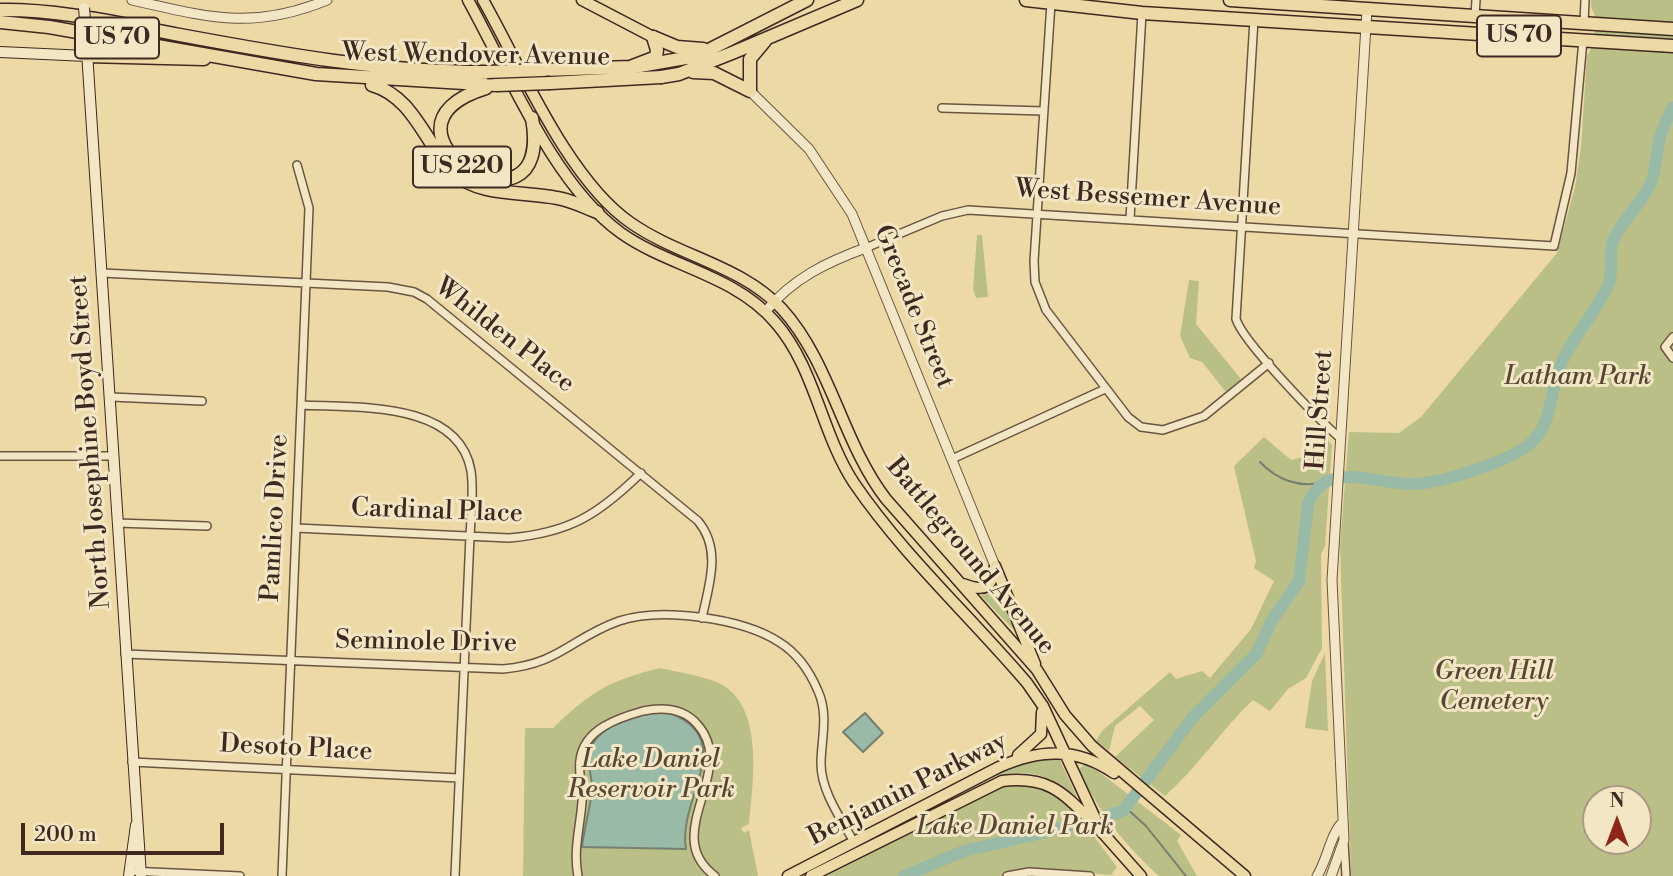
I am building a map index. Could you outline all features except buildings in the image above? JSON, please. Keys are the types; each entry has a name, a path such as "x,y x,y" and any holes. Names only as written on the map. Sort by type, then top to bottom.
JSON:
{"highway":[{"name":"West Wendover Avenue","path":"0,10 19,9 111,22 341,64 487,72 630,67 682,60 713,48 807,0"},
{"name":"West Wendover Avenue","path":"0,22 49,27 348,78 497,85 679,74 857,0"},
{"name":"US 70","path":"1026,0 1142,13 1673,46"},
{"name":"US 70","path":"1230,0 1367,5 1475,16 1673,29"},
{"path":"1211,16 1247,10 1254,1"},
{"path":"0,4 19,9"},
{"path":"653,37 686,49 713,48"},
{"path":"630,67 656,57 653,37"},
{"path":"679,74 714,73 750,91 750,59 768,37"},
{"path":"87,50 232,59"},
{"path":"348,78 383,88 397,96 438,154 456,174 474,185 560,198 597,212"},
{"name":"US 220","path":"497,85 470,93 447,111 442,134 453,159 484,179 505,179 521,173 532,159 536,145 532,118"}],"main road":[{"name":"Battleground Avenue","path":"468,0 563,171 597,212 641,245 733,287 765,312 798,356 852,480 890,531 982,631 1039,699 1064,752 1087,812"},
{"name":"Battleground Avenue","path":"483,0 570,157 608,205 650,235 728,269 758,287 774,301 802,337 864,469 886,499 1037,670 1075,728 1129,781 1245,876"},
{"path":"582,0 653,37"},
{"name":"North Josephine Boyd Street","path":"84,4 141,874"},
{"path":"0,52 87,50"},
{"path":"961,583 977,590 986,588 991,585 995,566"},
{"path":"995,566 1037,670"},
{"path":"999,767 1030,746 1041,734 1043,722 1039,699"},
{"name":"Benjamin Parkway","path":"788,876 999,767 1031,754 1064,752 1087,758 1129,781"},
{"name":"Benjamin Parkway","path":"811,876 1002,781 1018,779 1044,783 1064,793 1087,812"},
{"path":"1087,812 1141,876"},
{"name":"North Josephine Boyd Street","path":"129,874 136,825"}],"street":[{"path":"132,0 205,16 247,20 287,14 327,0"},
{"path":"1475,16 1476,0"},
{"path":"1584,23 1585,0"},
{"path":"1051,3 1034,273 1037,291 1052,319 1134,423 1147,430 1163,430 1204,416 1269,363"},
{"name":"Hill Street","path":"1346,876 1332,614 1340,438 1367,5"},
{"path":"1130,219 1142,13"},
{"path":"1254,19 1236,319 1239,327 1269,363 1340,438"},
{"name":"West Bessemer Avenue","path":"765,312 809,272 955,213 977,210 1554,246 1571,173 1583,40"},
{"name":"Grecade Street","path":"750,91 816,158 834,182 868,247 995,566"},
{"path":"942,108 1043,111"},
{"name":"Pamlico Drive","path":"282,876 309,208 296,165"},
{"name":"Whilden Place","path":"102,273 388,286 414,292 427,299 698,521 709,534 713,560 702,618"},
{"path":"1673,337 1665,347 1673,358"},
{"path":"952,460 1105,389"},
{"path":"111,397 202,401"},
{"path":"302,405 399,410 422,417 443,430 464,452 471,469 455,876"},
{"path":"0,456 113,456"},
{"name":"Cardinal Place","path":"296,528 470,536 538,536 565,528 596,513 640,473"},
{"path":"117,523 207,526"},
{"name":"Seminole Drive","path":"125,654 463,669 514,668 546,662 603,628 640,616 660,614 702,618 762,632 782,643 805,665 820,694 823,715 823,783 854,842"},
{"path":"578,876 575,847 582,801 580,760 584,748 594,732 609,723 654,709 670,709 698,724 710,752 710,769 693,824 692,841 698,857 715,876"},
{"name":"Desoto Place","path":"132,762 459,778"},
{"name":"Hill Street","path":"1317,876 1330,852 1336,828 1342,823"},
{"name":"Hill Street","path":"1331,876 1344,840"},
{"path":"129,874 240,876"},
{"path":"1007,876 1090,876"}],"green space":[{"path":"1591,0 1673,0 1673,876 1351,876 1340,546 1349,432 1399,433 1421,417 1557,253 1575,187 1581,148 1587,56 1596,26"},
{"path":"977,235 982,235 988,297 976,298 973,289"},
{"path":"1189,280 1199,281 1196,324 1241,379 1226,392 1202,362 1190,358 1180,336"},
{"path":"1264,437 1291,460 1316,454 1328,440 1332,445 1325,546 1321,554 1322,648 1306,678 1288,689 1270,711 1253,700 1165,796 1115,757 1154,720 1140,706 1115,726 1109,751 1096,741 1102,731 1170,672 1176,679 1202,671 1210,678 1251,629 1274,581 1254,568 1256,561 1234,466"},
{"path":"996,583 1015,626 1013,629 981,596"},
{"path":"1325,653 1328,731 1305,728 1312,681"},
{"name":"Lake Daniel Reservoir Park","path":"660,668 714,681 731,691 742,705 752,744 753,787 749,824 741,828 744,833 749,830 758,876 523,876 525,728 553,728 602,689"},
{"path":"1058,756 1079,801 1059,784 1035,774 995,775 1026,761"},
{"path":"1085,764 1098,771 1181,835 1177,841 1197,876 1159,876 1123,840 1086,784 1079,769"},
{"name":"Lake Daniel Park","path":"1035,784 1065,798 1117,867 1111,875 1033,868 1003,876 827,876 1002,785"}],"shaded area":[{"path":"667,712 689,723 700,737 703,753 686,829 686,849 582,847 591,795 589,754 593,744 600,735 620,722 644,714"},
{"path":"865,713 883,733 863,752 843,732"}],"waterway":[{"path":"904,876 964,851 1123,811 1193,717 1257,653 1271,622 1299,581 1308,504 1316,490 1327,481 1355,477 1402,484 1428,483 1486,466 1513,455 1532,442 1544,426 1562,362 1609,283 1613,241 1651,183 1660,138 1673,107"},
{"path":"1260,462 1289,481 1306,484 1323,482"},
{"path":"1125,807 1146,826 1186,876"}],"park label":[{"name":"Latham Park","path":"1578,378"},
{"name":"Green Hill Cemetery","path":"1494,688"}]}
